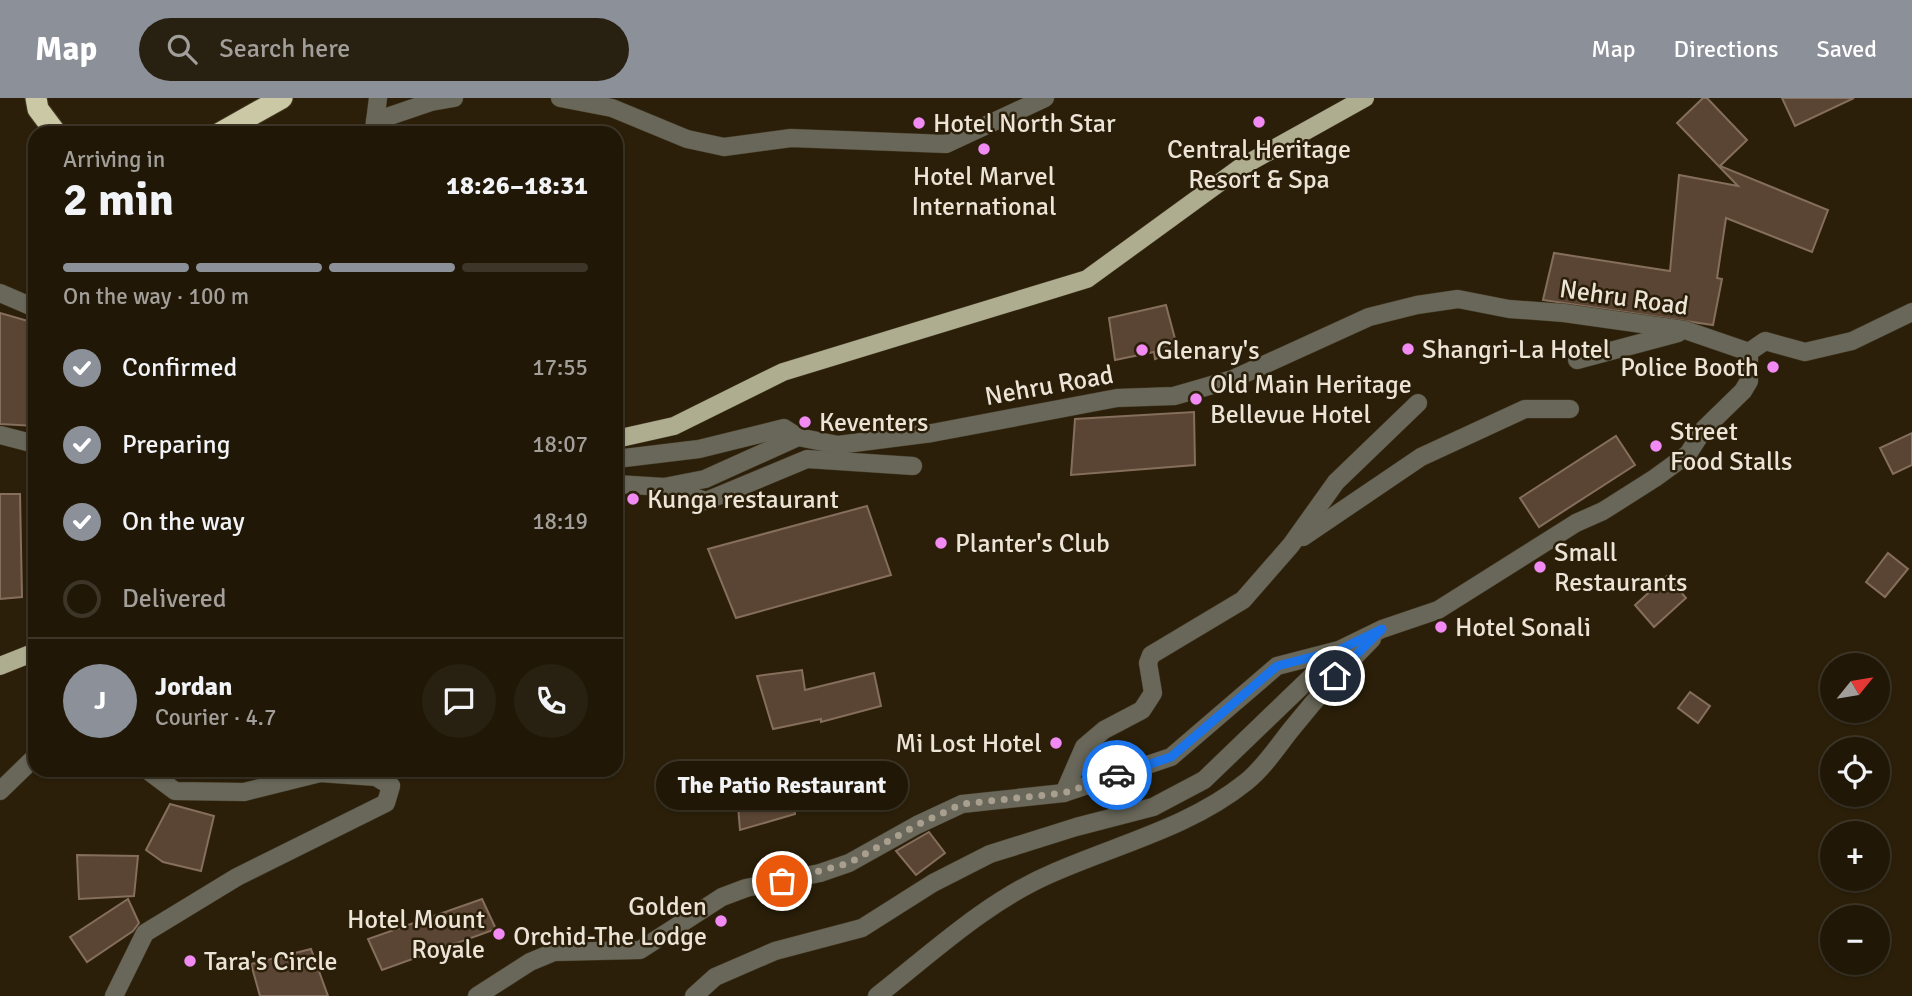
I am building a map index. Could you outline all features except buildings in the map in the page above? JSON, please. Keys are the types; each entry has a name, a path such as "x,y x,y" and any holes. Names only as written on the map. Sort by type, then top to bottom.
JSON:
{"highway":[{"path":"36,98 38,109 51,126"},
{"path":"232,126 282,98"}],"main road":[{"path":"623,438 674,426 783,372 1087,279 1241,167 1365,98"},
{"path":"0,666 28,655"}],"street":[{"path":"375,126 378,98"},
{"path":"377,126 431,102 454,98"},
{"path":"560,98 612,108 687,139 724,147 790,138 946,144 1045,98"},
{"path":"0,293 28,305"},
{"name":"Nehru Road","path":"623,457 699,449 784,428 798,438 838,445 932,433 1117,398 1174,396 1233,379 1369,317 1458,299 1509,309 1563,313 1685,330 1749,352"},
{"path":"477,996 530,961 554,952 640,950 722,897 746,888 820,873 849,863 917,825 962,804 1064,793 1171,757 1277,666 1339,650 1382,629 1438,610 1576,523 1603,511 1688,454 1704,429 1749,382 1749,352 1765,341 1805,352 1852,341 1912,312"},
{"path":"1577,360 1685,330"},
{"path":"1064,793 1084,747 1104,730 1142,710 1153,693 1148,663 1151,655 1243,600 1291,545 1336,481 1418,403"},
{"path":"1291,545 1420,457 1525,410 1570,409"},
{"path":"623,434 638,435"},
{"path":"0,435 28,442"},
{"path":"623,484 664,487 705,479 798,438"},
{"path":"664,487 706,501 807,459 913,466"},
{"path":"877,996 980,915 1016,892 1054,872 1175,824 1222,800 1248,781 1335,676 1382,629"},
{"path":"694,996 715,977 775,951 862,928 933,883 990,854 1076,827 1153,807 1205,780 1242,741 1339,650"},
{"path":"0,791 28,764"},
{"path":"156,777 175,791 244,792 304,777"},
{"path":"114,996 145,933 237,877 386,803 391,786 376,777"}],"way so far":[{"path":"782,881 820,873 849,863 917,825 962,804 1064,793 1117,775"}],"place":[{"name":"Central Heritage Resort & Spa","path":"1259,122"},
{"name":"Hotel North Star","path":"919,123"},
{"name":"Hotel Marvel International","path":"984,149"},
{"name":"Shangri-La Hotel","path":"1408,349"},
{"name":"Glenary's","path":"1142,350"},
{"name":"Police Booth","path":"1773,367"},
{"name":"Old Main Heritage Bellevue Hotel","path":"1196,399"},
{"name":"Keventers","path":"805,422"},
{"name":"Street Food Stalls","path":"1656,446"},
{"name":"Kunga restaurant","path":"633,499"},
{"name":"Planter's Club","path":"941,543"},
{"name":"Small Restaurants","path":"1540,567"},
{"name":"Hotel Sonali","path":"1441,627"},
{"name":"Mi Lost Hotel","path":"1056,743"},
{"name":"The Patio Restaurant","path":"782,881"},
{"name":"Golden Orchid-The Lodge","path":"721,921"},
{"name":"Hotel Mount Royale","path":"499,934"},
{"name":"Tara's Circle","path":"190,961"}],"route":[{"path":"1117,775 1171,757 1277,666 1339,650 1382,629 1335,676"}]}
